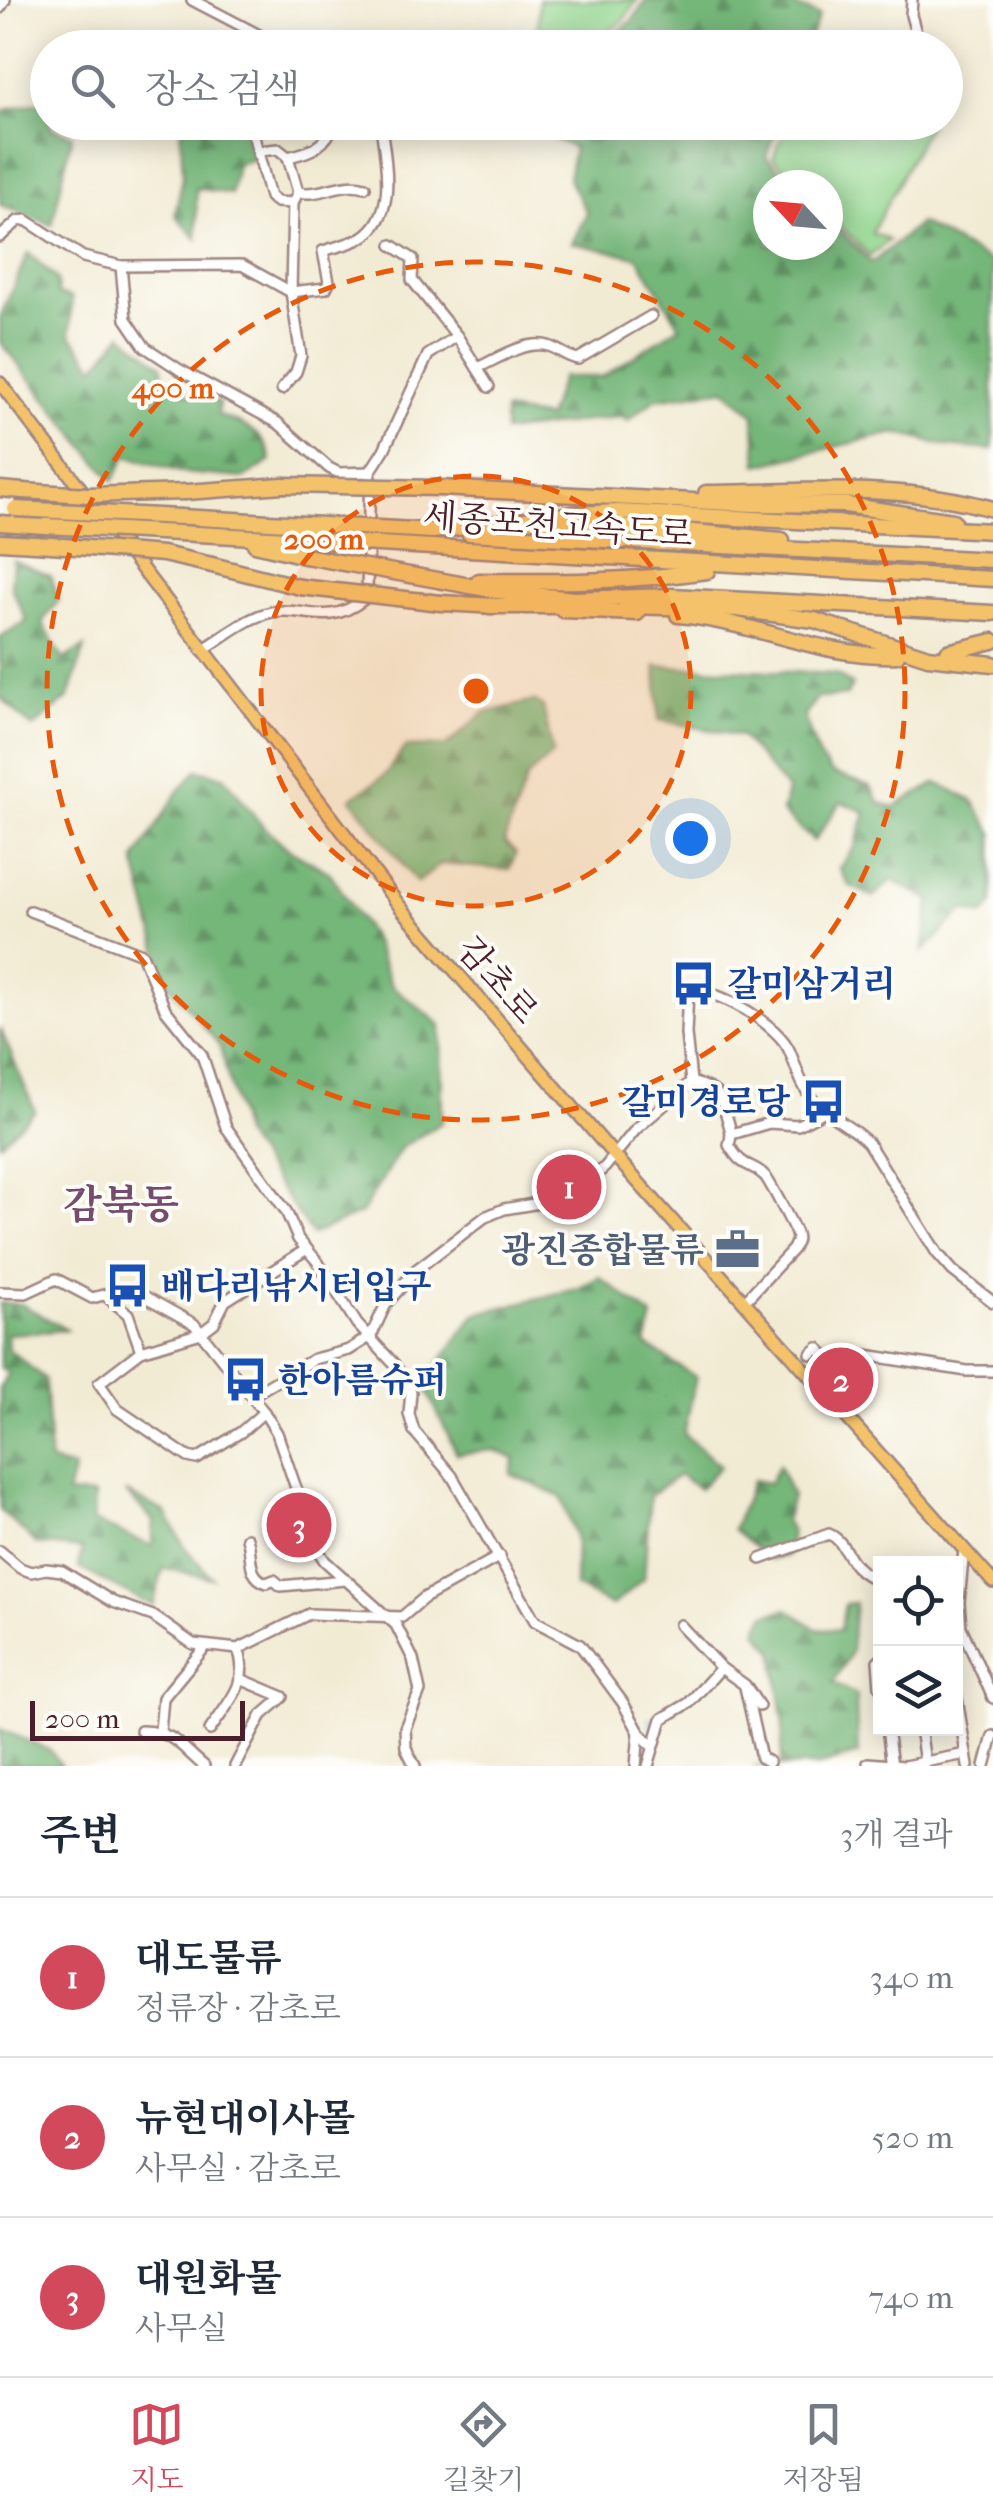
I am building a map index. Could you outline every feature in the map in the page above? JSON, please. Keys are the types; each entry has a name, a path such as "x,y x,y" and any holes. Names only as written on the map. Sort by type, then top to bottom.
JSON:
{"highway":[{"path":"0,490 88,494 283,485 440,488 845,505 993,530"},
{"path":"440,488 506,486 690,493 871,489 923,494 993,509"},
{"name":"세종포천고속도로","path":"7,509 288,523 737,566 993,579"},
{"path":"432,539 498,523 618,512 993,530"},
{"name":"세종포천고속도로","path":"0,523 215,535 305,548 432,539 993,560"},
{"path":"498,523 648,528 922,556"},
{"path":"0,542 163,554 300,587 441,603 702,617 821,650 897,655"},
{"path":"305,548 498,591 574,598 672,596 993,613"},
{"path":"443,581 629,580 737,566"},
{"path":"489,606 738,609 814,620 928,656 993,664"},
{"path":"948,652 993,641"}],"main road":[{"name":"감초로","path":"0,383 402,909 614,1155 993,1582"}],"street":[{"path":"0,8 4,0"},
{"path":"192,0 250,30"},
{"path":"912,0 915,30"},
{"path":"256,140 270,197 277,202 350,183 364,187"},
{"path":"288,157 322,145 325,140"},
{"path":"0,237 21,219 83,257 122,266 242,265 290,292 327,287 323,251 359,239 376,226 388,183 383,140"},
{"path":"259,151 278,149 288,157 295,198 290,292 301,356 296,372 282,390"},
{"path":"392,245 413,259 412,280 457,336 488,387"},
{"path":"122,266 126,319 145,347 278,422 329,468 339,472 370,472"},
{"path":"477,368 531,346 550,346 564,356 578,359 650,316"},
{"path":"202,650 265,614 277,611 322,617 363,600 367,592 370,472 428,355 457,336"},
{"path":"30,911 142,954 166,1010 202,1056 226,1127 286,1211 298,1238 357,1324 395,1365 411,1392 409,1414 414,1431 452,1476 535,1622 580,1645 652,1746"},
{"path":"691,1082 685,1020 688,989 697,989 741,1008 777,1036 790,1052 805,1089 826,1111 868,1143 936,1253 953,1272 993,1302"},
{"path":"252,1396 314,1359 349,1350 371,1336 386,1304 434,1254 492,1213 552,1201 573,1191 605,1167 636,1129 691,1082"},
{"path":"691,1082 712,1088 723,1099 732,1134 729,1146 744,1166 760,1171 771,1183 797,1240 744,1302"},
{"path":"732,1134 769,1123 798,1125 826,1111"},
{"path":"264,1412 197,1460 117,1409 98,1384 142,1350 200,1333 214,1323 225,1301 307,1249"},
{"path":"0,1292 26,1293 56,1279 92,1298 123,1290 137,1292 186,1318 200,1333 264,1412 288,1460 318,1549 345,1580 396,1626 413,1660 420,1686 405,1728 406,1748 415,1766"},
{"path":"105,1296 128,1314 142,1350"},
{"path":"806,1373 811,1354 818,1348 844,1374 866,1355 967,1371 993,1371"},
{"path":"789,1354 811,1354"},
{"path":"761,1558 829,1534 839,1538 854,1568 873,1578"},
{"path":"248,1538 251,1568 259,1581 267,1584 274,1580 281,1586 345,1580"},
{"path":"963,1556 964,1549"},
{"path":"0,1551 31,1572 62,1571 113,1602 153,1616 193,1644 238,1649 309,1614 402,1618 424,1598 500,1556"},
{"path":"680,1625 721,1668 745,1685 759,1706"},
{"path":"963,1631 993,1698"},
{"path":"160,1731 164,1698 206,1646"},
{"path":"210,1730 243,1680 244,1664 238,1649"},
{"path":"648,1766 662,1719 689,1702 721,1668"},
{"path":"236,1766 262,1715 283,1697 243,1680"},
{"path":"745,1685 760,1758 770,1762"},
{"path":"141,1731 160,1731 171,1736 204,1766"},
{"path":"636,1766 641,1734"},
{"path":"963,1735 968,1766"},
{"path":"887,1736 892,1766"},
{"path":"921,1736 925,1764"},
{"path":"984,1766 993,1736"},
{"path":"868,1763 925,1764 966,1754"}],"green space":[{"path":"539,0 637,0 623,21 611,30 538,30"},
{"path":"646,0 779,0 819,15 813,30 621,30"},
{"path":"30,104 30,140 71,140 52,225 0,205 0,111"},
{"path":"181,140 248,140 255,159 237,164 231,194 196,188 197,239 175,215 183,176"},
{"path":"557,140 772,140 766,157 779,170 753,170 753,260 843,260 843,234 872,263 920,223 993,263 993,450 946,446 895,433 758,465 754,414 725,389 655,399 627,421 623,416 504,432 504,411 547,418 562,377 602,377 680,326 638,257 572,243 587,213 568,178 574,148"},
{"path":"781,140 920,140 872,233 889,240 870,256 843,228 843,170 785,170 773,158"},
{"path":"28,253 57,279 58,294 72,298 70,334 95,367 122,334 162,365 164,387 219,402 218,415 259,437 271,461 245,478 184,473 126,456 113,481 0,342 0,318"},
{"path":"13,560 50,576 59,600 42,622 63,659 85,647 69,697 33,728 0,697 0,638 27,621 11,587"},
{"path":"656,666 836,674 852,685 846,696 817,698 804,716 818,755 831,773 870,786 880,803 894,807 937,783 973,801 993,833 993,904 983,915 964,910 923,952 930,900 892,880 873,897 849,885 839,868 855,847 866,812 841,802 814,841 782,813 787,790 741,736 659,720"},
{"path":"534,701 543,707 553,754 527,777 504,842 516,853 509,870 441,864 417,883 351,798 384,776 405,747 446,746 484,713"},
{"path":"197,770 224,776 260,823 287,848 330,873 373,939 391,985 441,1025 442,1122 402,1147 361,1213 312,1235 243,1135 220,1046 166,981 135,860 178,792"},
{"path":"0,1028 35,1111 0,1143"},
{"path":"599,1277 653,1317 646,1345 696,1377 684,1434 720,1466 699,1489 679,1475 650,1495 644,1578 612,1606 575,1587 576,1538 561,1497 511,1474 515,1459 494,1450 457,1454 424,1384 475,1314 579,1288"},
{"path":"0,1303 21,1304 67,1330 7,1334 8,1349 45,1379 50,1462 74,1468 67,1494 94,1496 93,1522 152,1546 154,1521 125,1492 165,1512 186,1549 212,1578 163,1568 153,1606 79,1568 82,1549 37,1544 1,1511 0,1389 8,1372 0,1368"},
{"path":"779,1465 792,1496 785,1521 791,1530 788,1555 771,1560 733,1530 753,1480 769,1483"},
{"path":"855,1603 851,1652 833,1683 856,1695 858,1754 817,1766 753,1766 781,1763 783,1720 774,1651 757,1631 765,1614 788,1609 816,1629 840,1630 845,1604"},
{"path":"0,1729 51,1751 61,1766 0,1766"}],"waterway":[{"path":"649,1737 651,1718"}],"place":[{"name":"갈미삼거리","path":"694,984"},
{"name":"갈미경로당","path":"823,1102"},
{"name":"대도물류","path":"569,1187"},
{"name":"광진종합물류","path":"737,1250"},
{"name":"배다리낚시터입구","path":"128,1286"},
{"name":"한아름슈퍼","path":"245,1380"},
{"name":"뉴현대이사몰","path":"841,1380"},
{"name":"대원화물","path":"299,1525"}],"district":[{"name":"감북동","path":"121,1204"}]}
